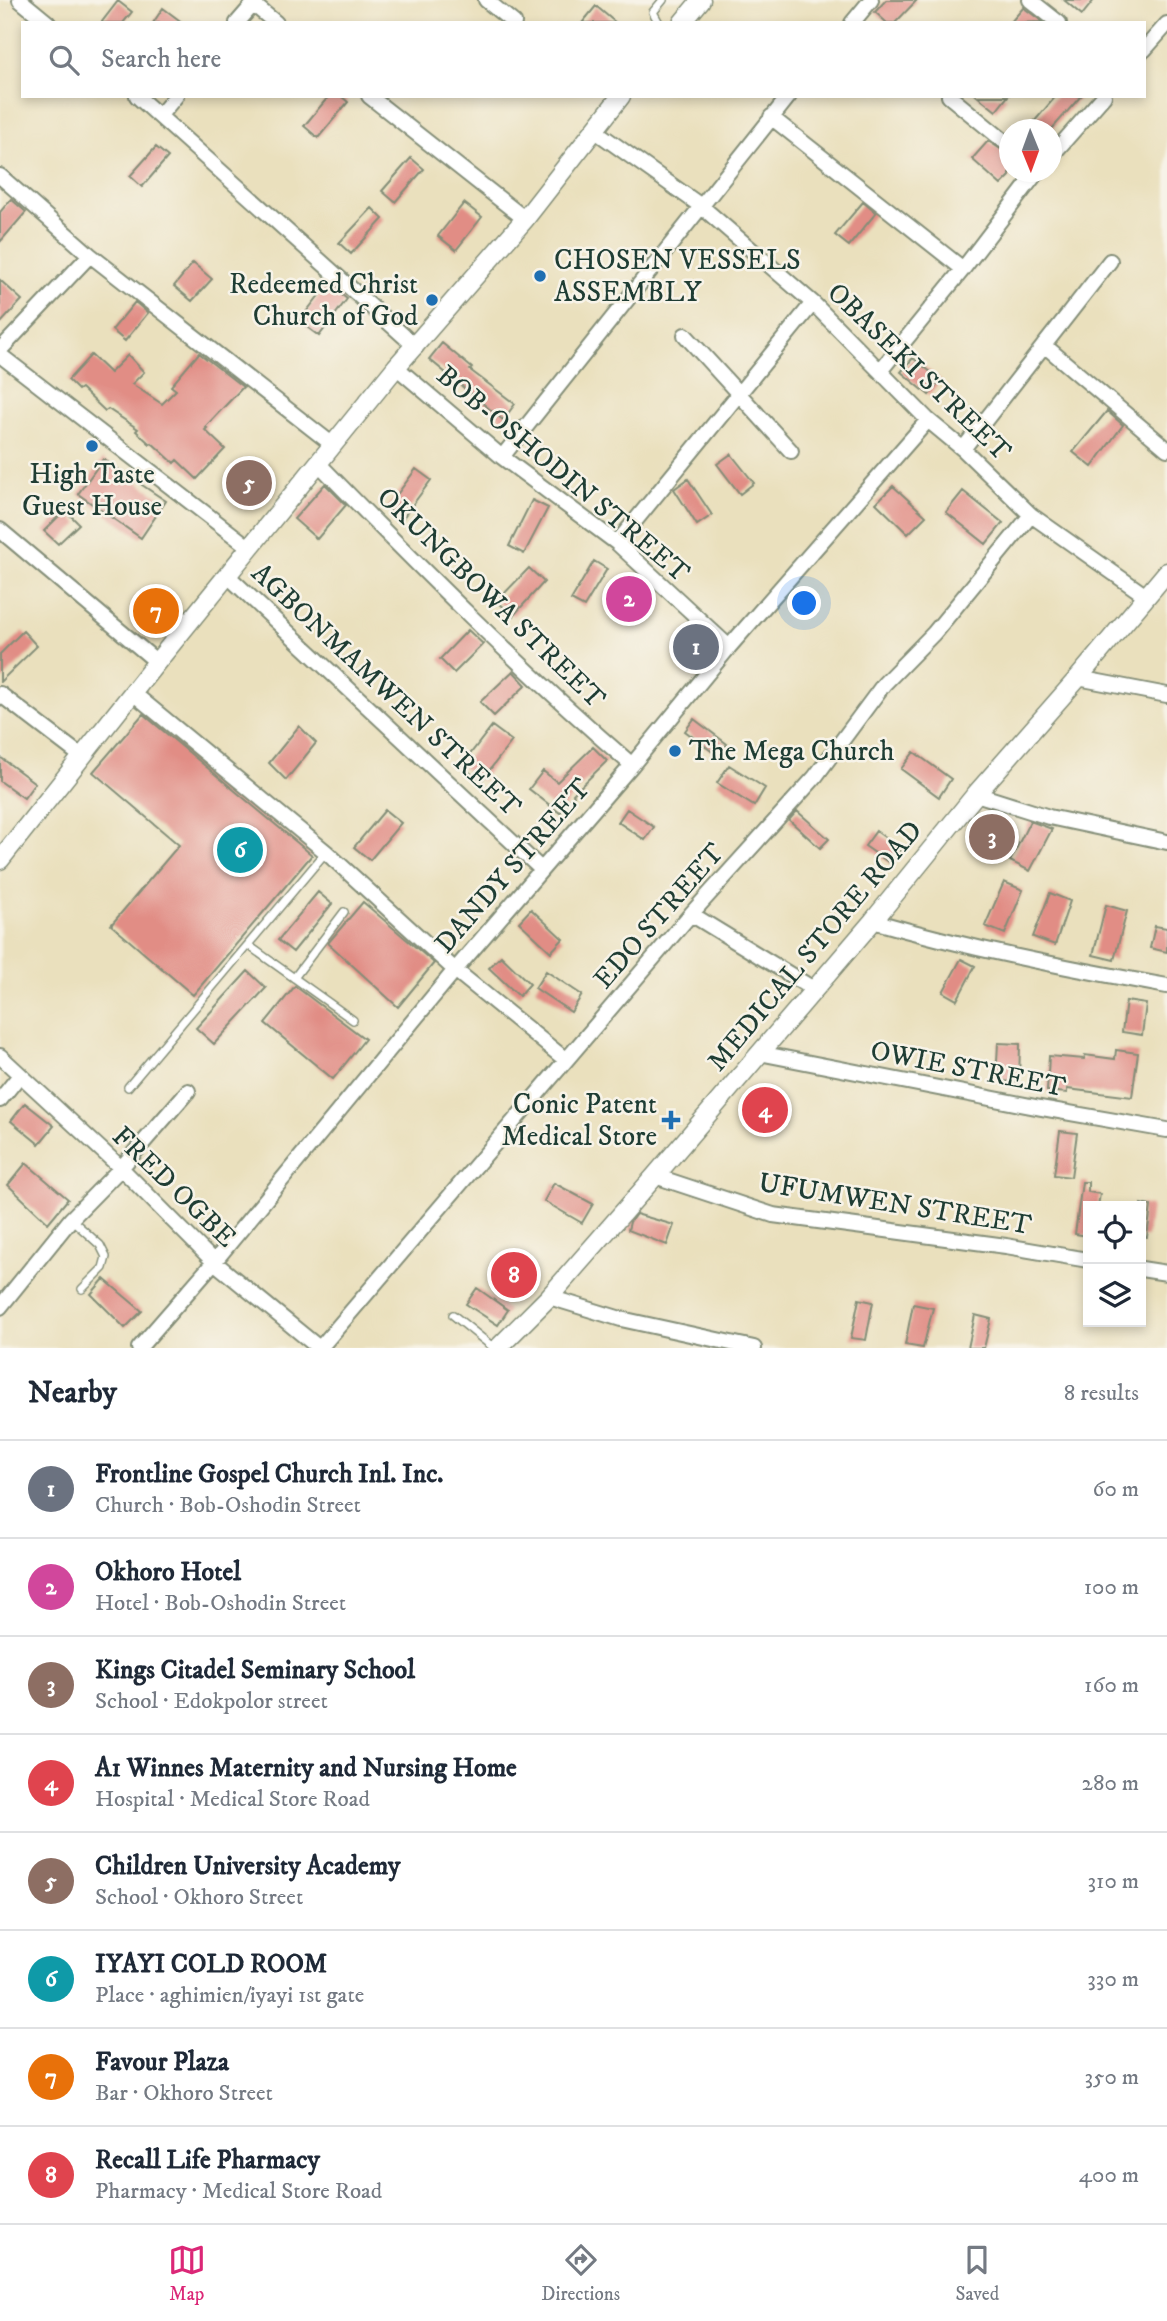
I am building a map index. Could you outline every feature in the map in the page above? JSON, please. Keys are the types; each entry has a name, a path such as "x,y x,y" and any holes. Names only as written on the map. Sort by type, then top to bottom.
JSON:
{"street":[{"path":"20,0 46,21"},
{"path":"486,0 512,21"},
{"path":"856,21 871,0"},
{"path":"1030,0 1056,21"},
{"path":"239,21 255,2 274,21"},
{"path":"1146,48 1167,24"},
{"path":"139,98 416,347"},
{"path":"160,115 174,98"},
{"path":"372,98 525,219"},
{"path":"502,457 787,98"},
{"path":"951,98 999,137"},
{"path":"1062,144 1102,98"},
{"path":"0,860 396,368 525,219 594,130 614,99"},
{"path":"771,117 963,269"},
{"name":"OBASEKI STREET","path":"594,130 701,205 813,303 928,420 964,449 1031,514 1146,596"},
{"path":"0,176 90,255 333,445"},
{"path":"880,371 1029,182"},
{"path":"90,255 0,353 250,548"},
{"path":"964,449 1110,261"},
{"path":"617,543 813,303"},
{"path":"685,335 791,450"},
{"path":"1044,345 1167,450"},
{"name":"BOB-OSHODIN STREET","path":"396,368 502,457 617,543 729,648"},
{"name":"DANDY STREET","path":"139,1348 214,1262 455,970 729,648 928,420"},
{"name":"OKUNGBOWA STREET","path":"320,464 459,606 560,703 632,765"},
{"name":"EDO STREET","path":"320,1348 691,914 815,777 884,684 934,634 1031,514"},
{"path":"0,530 157,662"},
{"name":"MEDICAL STORE ROAD","path":"496,1348 549,1297 816,990 976,794 1167,572"},
{"name":"AGBONMAMWEN STREET","path":"228,576 541,869"},
{"path":"1078,678 1167,695"},
{"path":"133,693 326,852 455,970 566,1060"},
{"path":"0,694 81,757"},
{"path":"976,794 1049,817 1167,842"},
{"path":"691,914 816,990"},
{"path":"873,921 1028,960 1167,986"},
{"name":"OWIE STREET","path":"759,1053 1167,1130"},
{"name":"FRED OGBE","path":"0,1056 121,1168 214,1262 320,1348"},
{"path":"0,1100 20,1075"},
{"path":"0,1307 71,1219 121,1168 188,1091"},
{"name":"UFUMWEN STREET","path":"655,1176 773,1215 1083,1259"},
{"path":"1146,1270 1167,1273"},
{"path":"549,1297 621,1319 754,1348"}],"lane":[{"path":"658,21 653,12 663,0"},
{"path":"128,1087 326,852"},
{"path":"294,978 344,912"},
{"path":"248,945 353,1020"},
{"path":"71,1219 100,1245 106,1257 103,1268 82,1289"},
{"path":"453,1315 496,1348"}],"building":[{"path":"886,0 917,0 897,21 885,21 875,12"},
{"path":"1064,0 1094,0 1082,15"},
{"path":"118,1 132,12 125,21 103,21"},
{"path":"596,6 614,21 584,21"},
{"path":"1024,7 1042,21 1012,21"},
{"path":"163,8 180,21 154,21"},
{"path":"327,98 343,98 348,102 318,138 304,126"},
{"path":"980,98 1006,98 996,111"},
{"path":"1054,98 1079,98 1061,119 1036,119"},
{"path":"988,141 999,148 999,182 1004,182 1001,185 972,159"},
{"path":"156,147 168,157 142,187 130,176"},
{"path":"411,158 424,169 395,202 382,191"},
{"path":"11,199 26,212 0,242 0,212"},
{"path":"863,202 876,213 849,246 835,235"},
{"path":"464,203 482,217 456,250 438,236"},
{"path":"372,208 383,219 351,254 339,243"},
{"path":"193,263 212,279 192,301 174,286"},
{"path":"0,280 22,300 0,324"},
{"path":"328,284 347,299 319,336 299,321"},
{"path":"135,302 148,313 125,341 112,330"},
{"path":"442,343 472,368 470,370 515,404 503,420 429,359"},
{"path":"199,353 243,387 205,427 225,449 197,479 177,460 174,463 150,444 136,431 138,429 108,409 105,411 81,388 78,390 68,380 91,355 110,373 128,355 144,372 132,384 162,404 176,390 171,386"},
{"path":"913,358 941,380 929,395 901,372"},
{"path":"1107,411 1123,425 1092,467 1073,452"},
{"path":"731,454 754,483 740,494 717,464"},
{"path":"103,459 166,501 141,538 78,494"},
{"path":"416,469 431,480 402,519 387,508"},
{"path":"688,479 712,515 697,525 674,489"},
{"path":"325,484 346,505 317,539 294,519"},
{"path":"893,486 926,516 908,534 876,503"},
{"path":"963,491 1003,523 986,544 946,512"},
{"path":"532,500 548,508 524,554 509,546"},
{"path":"65,510 79,524 58,544 44,531"},
{"path":"594,561 607,569 584,607 571,600"},
{"path":"529,568 544,582 513,616 497,601"},
{"path":"468,630 483,644 454,673 440,659"},
{"path":"23,631 37,646 0,682 0,654"},
{"path":"513,671 526,685 494,716 480,702"},
{"path":"143,714 312,855 193,995 111,925 179,845 93,772"},
{"path":"694,719 727,744 718,756 685,731"},
{"path":"299,726 316,743 286,780 269,763"},
{"path":"492,726 512,741 481,781 461,766"},
{"path":"593,747 607,761 573,794 560,813 529,789 543,771 557,782"},
{"path":"914,752 951,779 939,797 901,769"},
{"path":"0,757 35,783 24,798 0,781"},
{"path":"729,765 765,788 754,806 717,783"},
{"path":"627,809 654,827 645,840 618,822"},
{"path":"385,810 401,823 370,860 354,847"},
{"path":"797,811 829,839 820,848 789,820"},
{"path":"1030,821 1052,829 1030,871 1010,861"},
{"path":"876,831 901,849 891,864 865,846"},
{"path":"1004,882 1023,890 1005,934 985,926"},
{"path":"318,892 332,904 293,952 278,940"},
{"path":"1050,893 1070,901 1055,945 1033,937"},
{"path":"363,902 434,963 398,1007 328,943"},
{"path":"1106,905 1127,911 1114,960 1093,955"},
{"path":"531,909 563,939 551,952 519,922"},
{"path":"1155,926 1167,928 1167,952 1150,948"},
{"path":"501,956 530,984 519,996 489,968"},
{"path":"961,959 975,966 957,1000 943,992"},
{"path":"248,971 266,988 214,1044 196,1028"},
{"path":"546,971 582,995 571,1012 535,988"},
{"path":"295,986 365,1039 333,1079 265,1023"},
{"path":"1126,1001 1146,1004 1142,1035 1122,1032"},
{"path":"998,1043 1020,1044 1019,1082 996,1081"},
{"path":"1116,1050 1138,1053 1132,1097 1067,1089 1067,1093 1047,1091 1049,1056 1084,1059 1085,1055 1115,1059"},
{"path":"25,1103 54,1126 39,1144 11,1121"},
{"path":"1060,1131 1077,1133 1071,1177 1054,1175"},
{"path":"26,1163 68,1199 48,1223 8,1185"},
{"path":"1082,1182 1088,1182 1088,1192 1100,1194 1099,1201 1083,1201 1083,1235 1075,1234"},
{"path":"554,1183 593,1204 582,1223 544,1201"},
{"path":"1146,1205 1151,1206 1146,1237"},
{"path":"636,1214 674,1225 667,1245 628,1230"},
{"path":"104,1279 142,1311 125,1328 91,1294"},
{"path":"477,1288 508,1310 498,1325 466,1304"},
{"path":"859,1299 873,1302 866,1340 851,1338"},
{"path":"913,1304 933,1308 923,1348 905,1345"},
{"path":"975,1315 991,1319 984,1348 968,1348"}],"place":[{"name":"CHOSEN VESSELS ASSEMBLY","path":"540,276"},
{"name":"Redeemed Christ Church of God","path":"432,300"},
{"name":"High Taste Guest House","path":"92,446"},
{"name":"Children University Academy","path":"249,483"},
{"name":"Okhoro Hotel","path":"629,599"},
{"name":"Favour Plaza","path":"156,611"},
{"name":"Frontline Gospel Church Inl. Inc.","path":"696,647"},
{"name":"The Mega Church","path":"675,751"},
{"name":"Kings Citadel Seminary School","path":"992,837"},
{"name":"IYAYI COLD ROOM","path":"240,850"},
{"name":"A1 Winnes Maternity and Nursing Home","path":"765,1110"},
{"name":"Conic Patent Medical Store","path":"671,1120"},
{"name":"Recall Life Pharmacy","path":"514,1275"}]}
